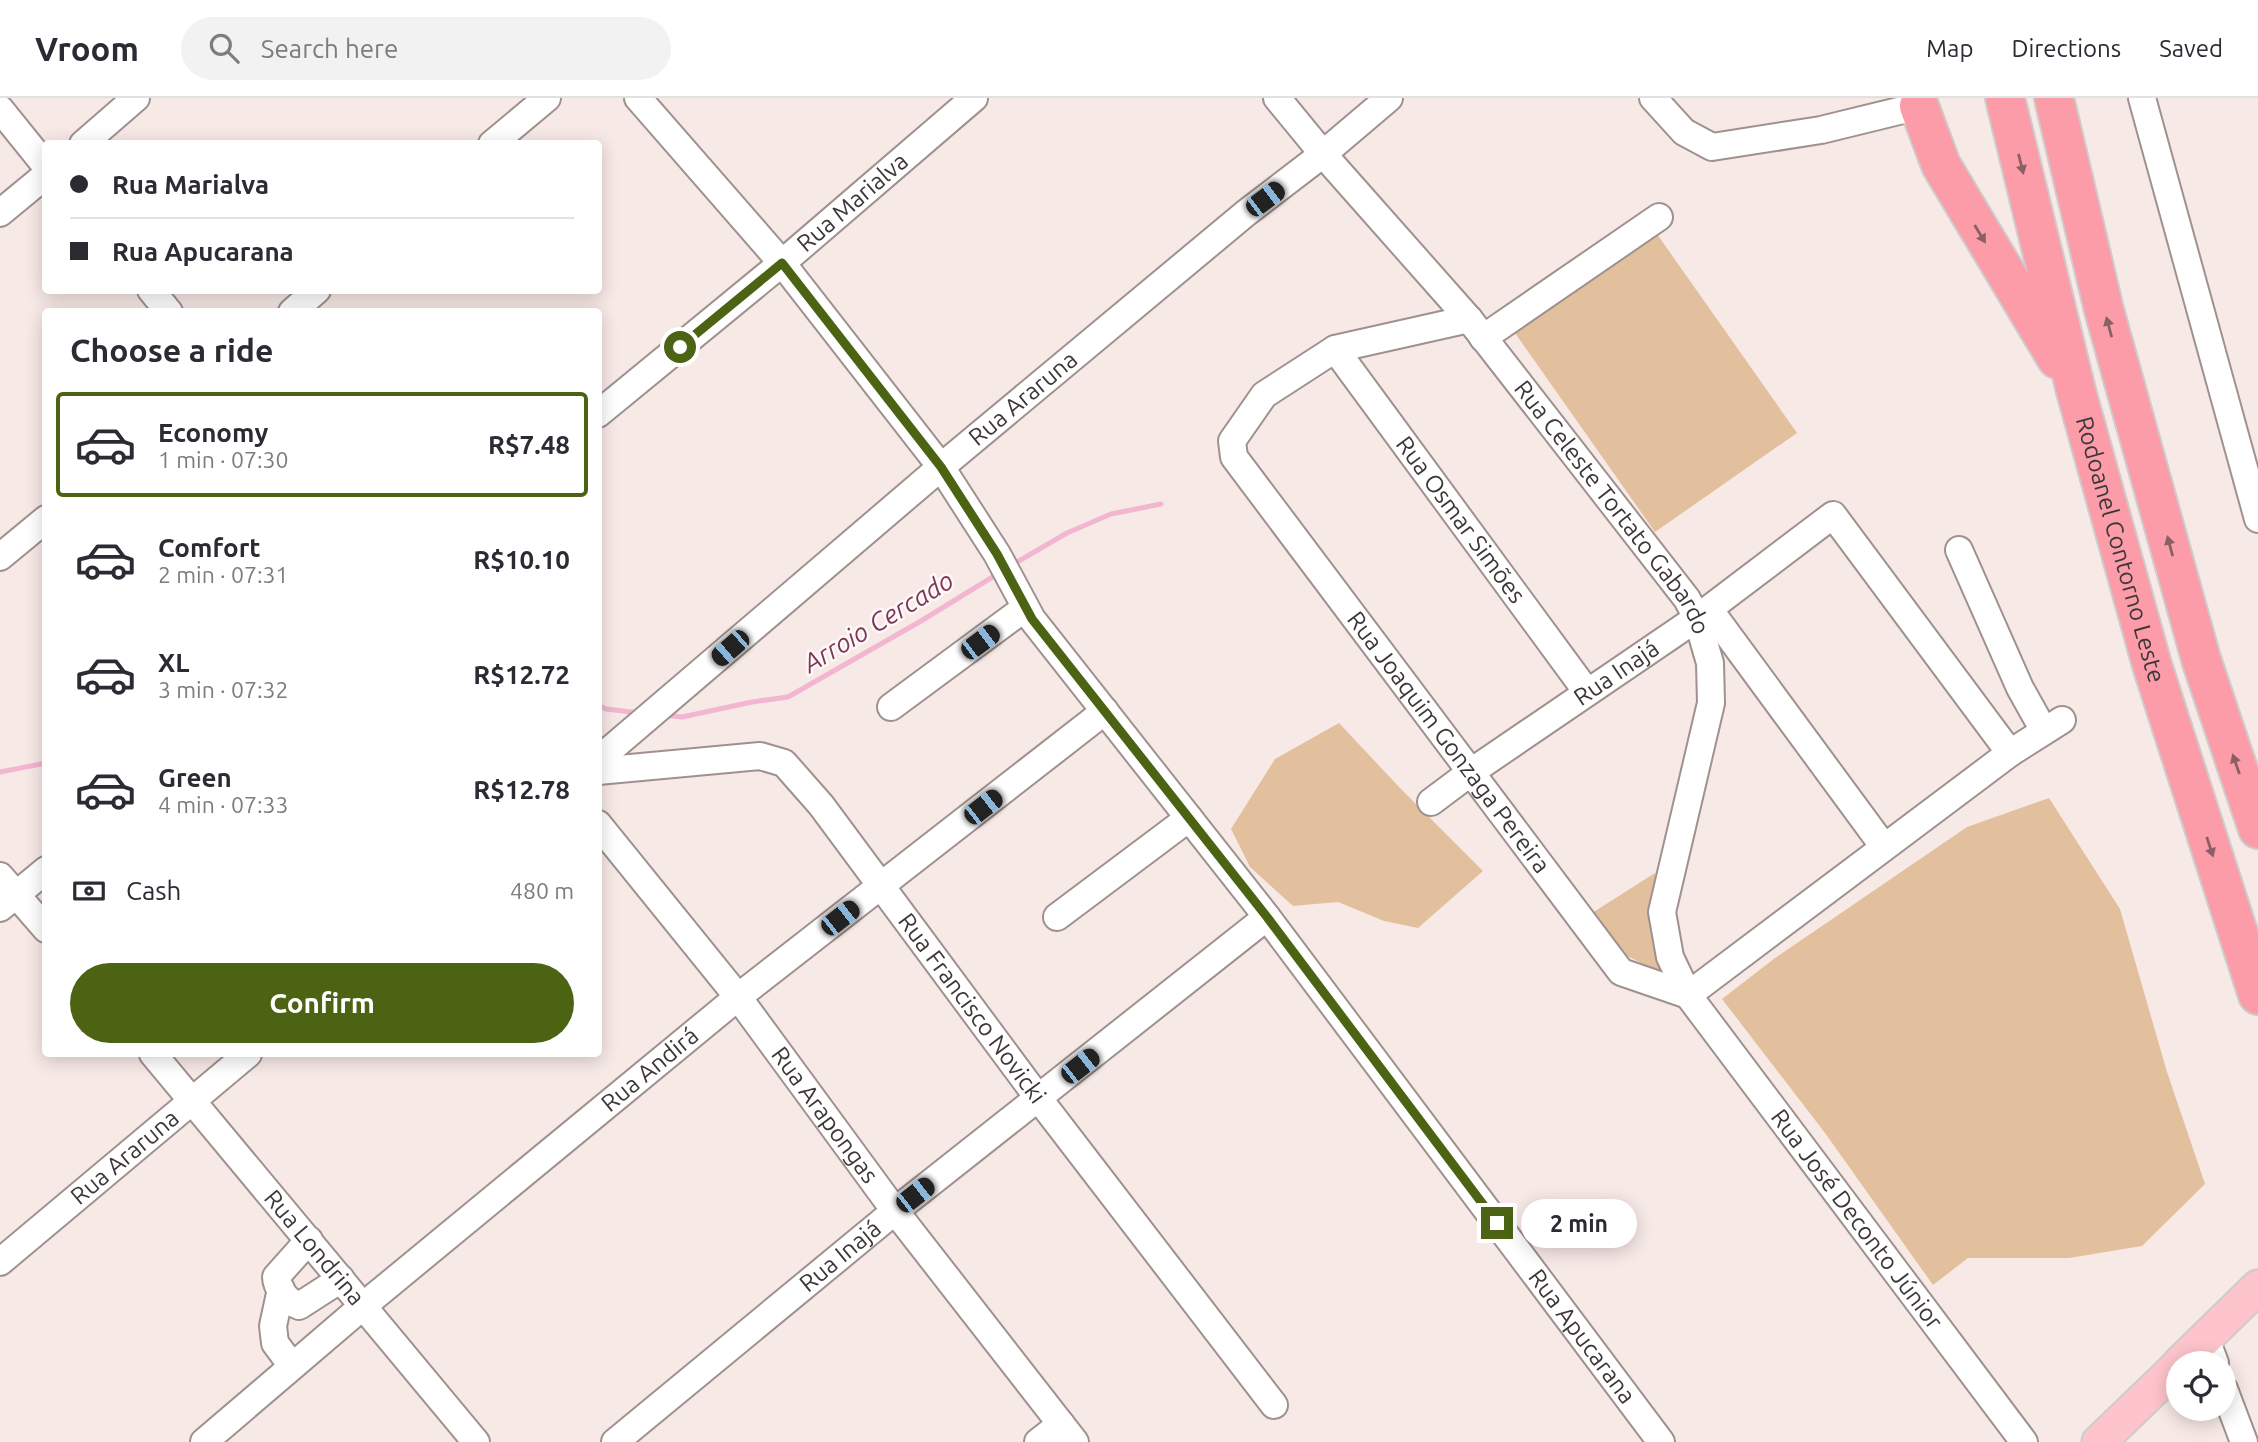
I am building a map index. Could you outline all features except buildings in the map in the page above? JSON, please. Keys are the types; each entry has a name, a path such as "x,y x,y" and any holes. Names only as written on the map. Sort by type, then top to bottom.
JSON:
{"highway":[{"name":"Rodoanel Contorno Leste","path":"2005,98 2076,391 2152,665 2258,995"},
{"name":"Rodoanel Contorno Leste","path":"2054,98 2104,310 2201,659 2258,829"},
{"path":"1919,102 1941,165 1959,199 2076,391"}],"main road":[{"path":"2210,1351 2258,1287"},
{"path":"2099,1442 2166,1377"}],"street":[{"path":"88,140 136,98"},
{"path":"497,140 547,98"},
{"name":"Rua Apucarana","path":"638,98 782,263 941,467 997,554 1025,608 1267,917 1661,1442"},
{"name":"Rua Marialva","path":"602,411 782,263 974,98"},
{"name":"Rua Celeste Tortato Gabardo","path":"1277,98 1476,328 1687,599 1703,613 1710,663 1711,703 1662,912 1670,957 1688,995"},
{"name":"Rua Araruna","path":"602,756 941,467 1246,213 1323,154 1389,98"},
{"path":"1653,98 1684,132 1712,147 1821,130 1919,102"},
{"path":"2142,98 2258,519"},
{"path":"0,109 42,161"},
{"path":"0,214 42,178"},
{"path":"1335,349 1476,328 1659,217"},
{"path":"154,294 166,308"},
{"path":"297,308 312,294"},
{"name":"Rua Joaquim Gonzaga Pereira","path":"1335,349 1264,395 1232,441 1234,457 1621,972 1688,995"},
{"name":"Rua Osmar Simões","path":"1335,349 1587,692"},
{"name":"Rua Inajá","path":"1431,802 1703,613 1833,515 2010,753"},
{"path":"0,557 42,522"},
{"path":"1688,995 2010,753 2053,725 2020,688 1959,550"},
{"path":"891,708 1025,608"},
{"path":"1703,613 1884,848"},
{"name":"Rua Andirá","path":"204,1442 363,1306 738,997 1105,711"},
{"name":"Rua Francisco Novicki","path":"602,771 760,756 784,763 821,805 1039,1099 1274,1405"},
{"path":"1057,916 1189,818"},
{"name":"Rua Arapongas","path":"602,829 738,997 895,1210 1068,1433"},
{"path":"42,872 5,892 42,925"},
{"name":"Rua Inajá","path":"615,1442 895,1210 1267,917"},
{"name":"Rua José Deconto Júnior","path":"1688,995 2024,1442"},
{"name":"Rua Londrina","path":"156,1057 476,1442"},
{"name":"Rua Araruna","path":"0,1262 244,1057"},
{"path":"309,1240 279,1271 276,1283 291,1303 299,1306 341,1279"},
{"path":"281,1289 273,1326 275,1343 292,1366"},
{"path":"2236,1421 2244,1442"},
{"path":"1038,1442 1068,1433"}],"shaded area":[{"path":"1657,234 1797,433 1655,532 1515,333"},
{"path":"1339,723 1483,871 1418,928 1384,921 1338,902 1293,906 1250,867 1231,829 1275,759"},
{"path":"2049,798 2120,909 2167,1072 2205,1184 2142,1246 2069,1258 1968,1258 1933,1285 1825,1133 1722,999 1775,958 1967,827"},
{"path":"1655,873 1656,921 1664,975 1614,949 1592,913"}],"waterway":[{"name":"Arroio Cercado","path":"1010,566 1067,533 1111,514 1161,504"},
{"name":"Arroio Cercado","path":"663,715 682,717 788,697 999,573"},
{"name":"Arroio Cercado","path":"602,707 640,713"},
{"name":"Arroio Cercado","path":"0,772 42,764"}],"route":[{"path":"680,347 782,263 941,467 997,554 1032,619 1267,917 1497,1223"}]}
